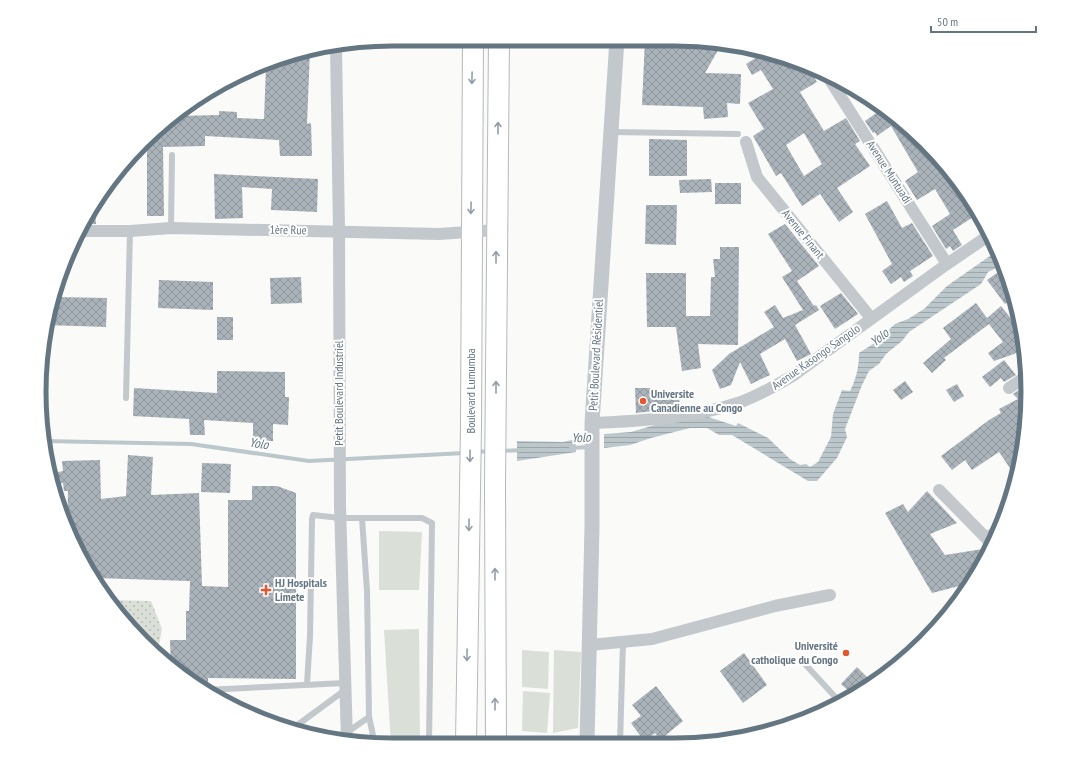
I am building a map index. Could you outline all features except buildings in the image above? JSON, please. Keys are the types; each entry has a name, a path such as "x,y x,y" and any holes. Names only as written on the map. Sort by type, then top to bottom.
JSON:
{"highway":[{"name":"Boulevard Lumumba","path":"466,738 471,426 470,232 473,46"},
{"name":"Boulevard Lumumba","path":"496,738 495,426 499,46"}],"street":[{"name":"Petit Boulevard Résidentiel","path":"587,738 590,645 592,427 617,46"},
{"name":"Petit Boulevard Industriel","path":"336,51 339,231 339,440 345,686 344,734"},
{"name":"Avenue Muntuadi","path":"833,84 947,264"},
{"name":"Avenue Finant","path":"742,138 757,177 871,318"},
{"name":"1ère Rue","path":"86,231 130,231 171,228 439,234 497,230"},
{"name":"Avenue Kasongo Sangolo","path":"592,427 692,414 742,401 767,390 794,375 871,318 985,238"},
{"path":"1009,388 1020,380"},
{"path":"939,490 988,540"},
{"path":"590,645 652,639 775,606 830,595"}],"lane":[{"path":"611,132 742,138"},
{"path":"171,228 172,155"},
{"path":"126,398 130,231"},
{"path":"307,684 310,636 313,515 340,512 362,518 422,518 432,524 429,738"},
{"path":"362,518 367,591 369,717 373,737"},
{"path":"620,738 623,642"},
{"path":"804,663 836,698"},
{"path":"215,689 307,684 345,686"},
{"path":"297,725 345,686"},
{"path":"347,735 369,717"}],"shaded area":[{"path":"992,254 998,267 988,272 981,284 909,332 902,341 886,354 879,364 869,371 845,429 847,437 837,458 817,481 808,481 732,435 719,435 707,428 690,428 630,445 604,448 604,434 631,432 699,414 736,426 738,423 768,438 790,459 800,465 806,464 810,467 818,462 831,437 833,414 842,390 850,391 858,368 859,353 873,344 895,324 908,319 924,309 947,286"},
{"path":"576,439 576,452 517,461 517,441 563,442"},
{"path":"379,531 422,532 419,590 379,590"},
{"path":"115,600 151,601 162,629 159,647 147,637"},
{"path":"419,629 420,738 391,738 384,630"},
{"path":"522,650 549,652 548,689 522,687"},
{"path":"554,650 581,652 578,728 553,733"},
{"path":"523,691 550,693 547,733 522,731"}],"waterway":[{"name":"Yolo","path":"50,441 191,444 309,461 465,453"},
{"name":"Yolo","path":"571,448 589,447"},
{"name":"Yolo","path":"501,451 523,450"},
{"name":"Yolo","path":"475,452 491,451"}],"place":[{"name":"Universite Canadienne au Congo","path":"643,401"},
{"name":"HJ Hospitals Limete","path":"266,590"},
{"name":"Université catholique du Congo","path":"846,653"}]}
